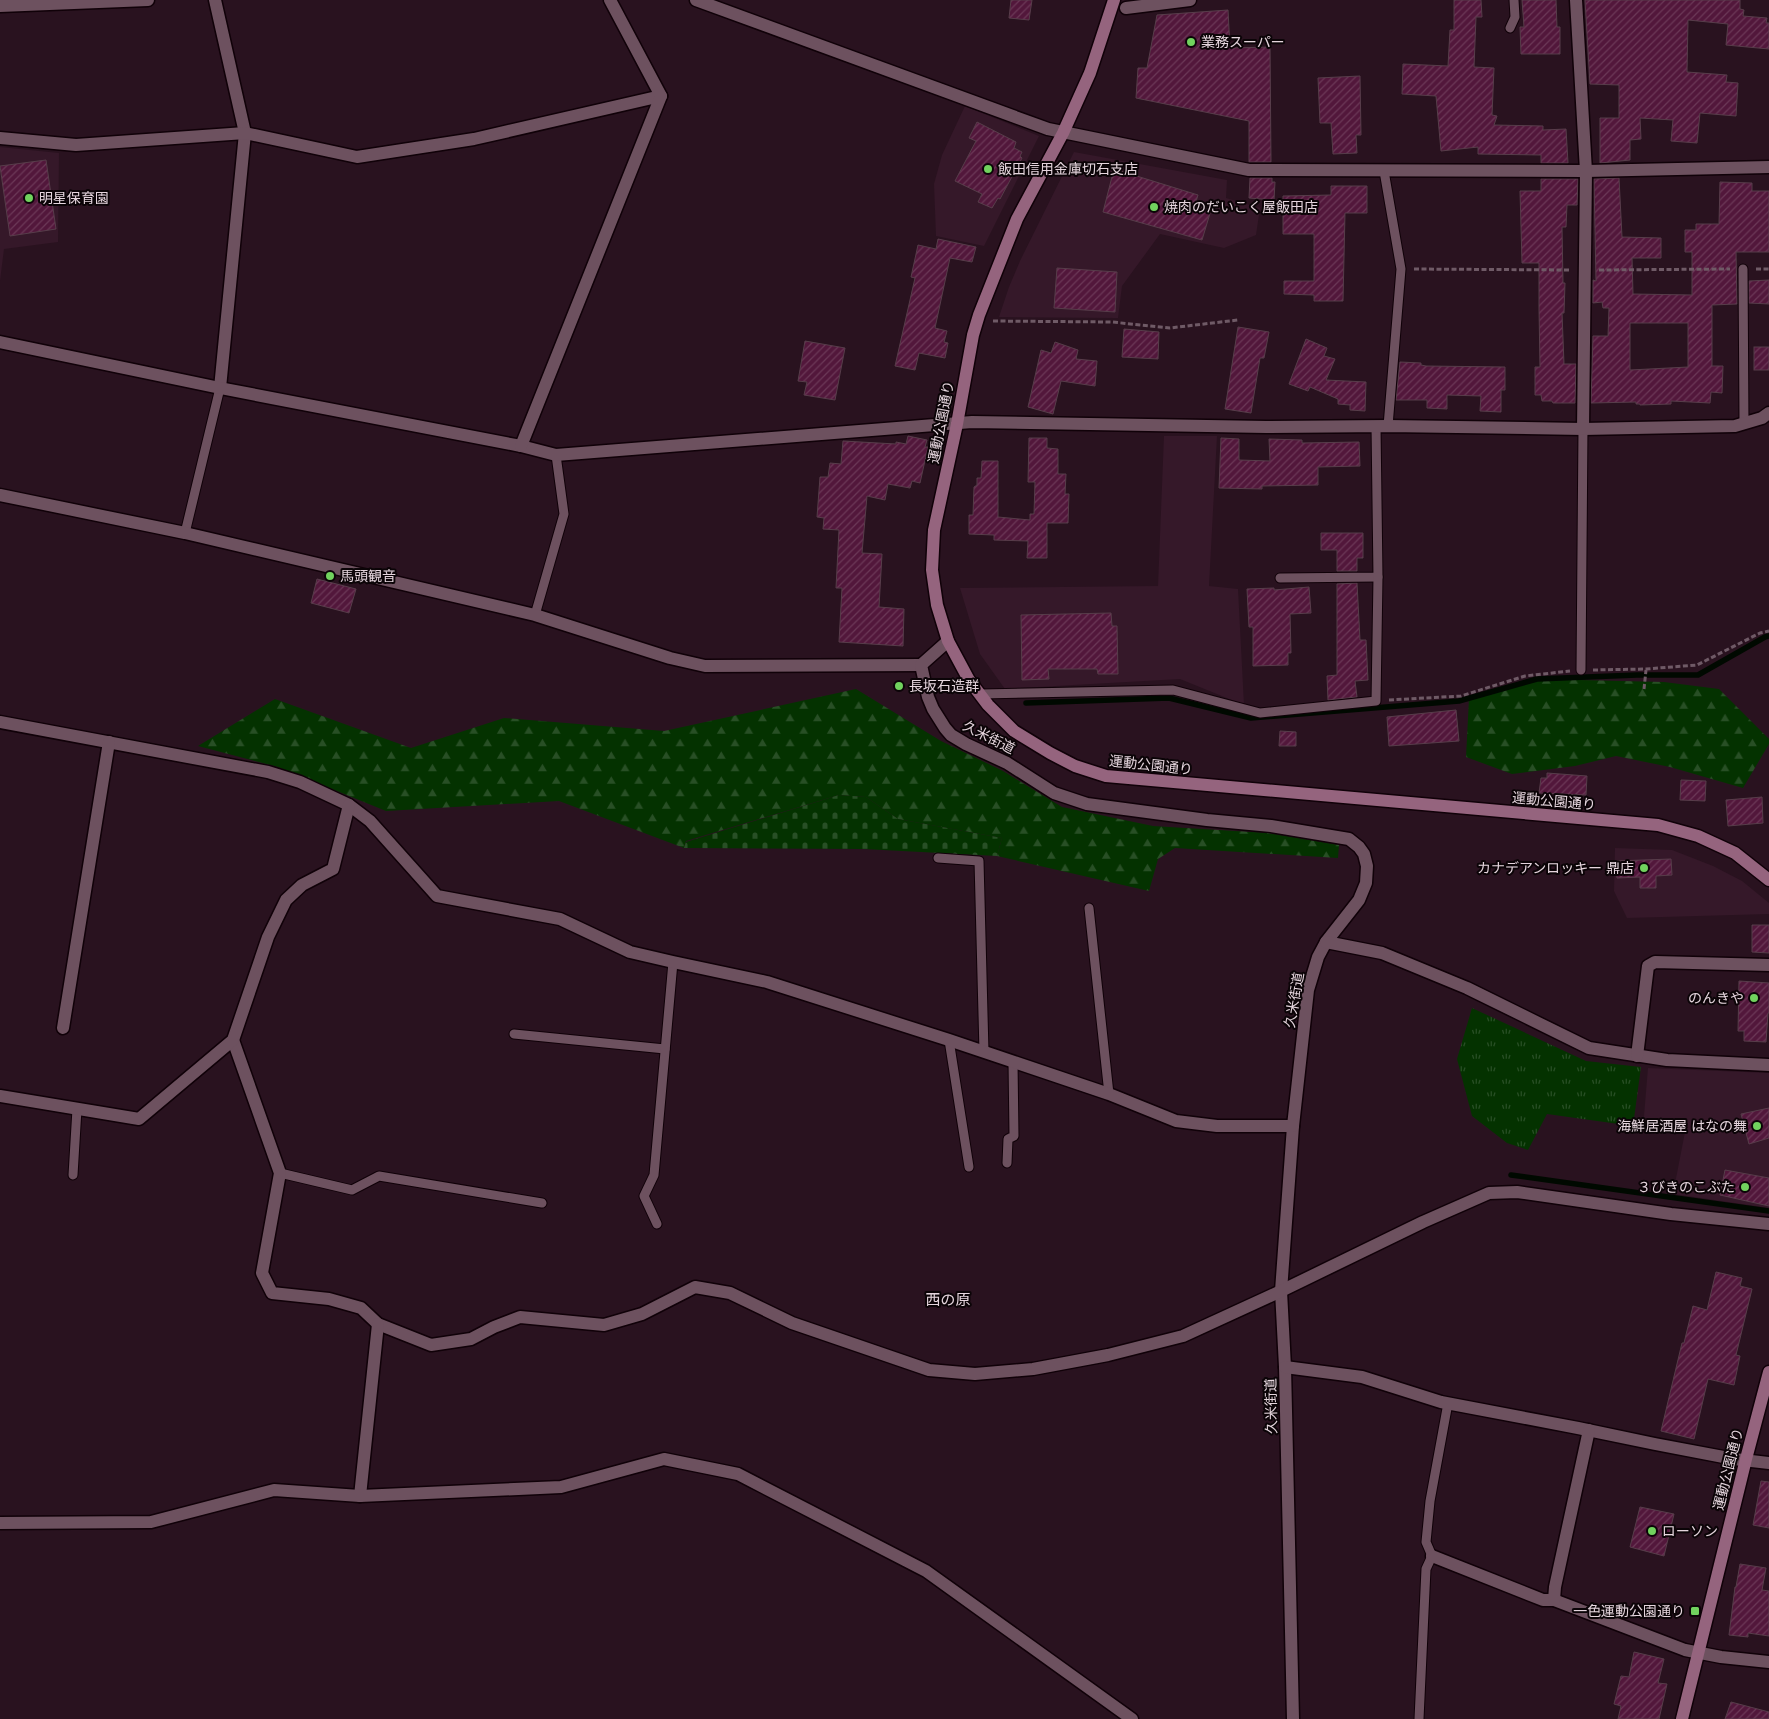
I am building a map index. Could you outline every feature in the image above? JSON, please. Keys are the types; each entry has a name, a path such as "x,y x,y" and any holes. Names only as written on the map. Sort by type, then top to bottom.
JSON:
{"street":[{"path":"0,6 148,0"},
{"path":"216,0 245,133 220,388"},
{"path":"522,446 660,96 610,0"},
{"path":"696,0 859,61 1063,133 1249,170 1586,171 1769,167"},
{"name":"運動公園通り","path":"1114,0 1090,73 1063,133 1017,220 979,315 973,335 957,424 934,530 932,560 937,605 948,641 969,680 1014,731 1075,766 1106,776 1658,825 1698,836 1735,853 1769,880"},
{"path":"1126,8 1190,0"},
{"path":"1576,0 1586,171 1582,429"},
{"path":"0,138 76,145 245,133 357,157 474,138 660,96"},
{"path":"0,342 220,388 522,446 556,455 972,422 1266,427 1382,426 1582,429 1735,426 1762,418 1769,412"},
{"path":"0,495 185,533 535,615 670,658 705,666 921,665 948,641"},
{"name":"久米街道","path":"921,665 928,697 940,720 951,734 966,744 1007,763 1054,793 1087,804 1207,820 1271,826 1349,840 1359,847 1364,854 1366,883 1359,900 1326,942 1318,957 1308,990 1292,1126 1281,1291 1285,1367 1293,1719"},
{"path":"0,722 268,772 300,782 349,805 370,821 437,896 560,919 630,952 767,982 949,1040 1109,1094 1176,1120 1217,1126 1292,1126"},
{"path":"62,1028 109,742"},
{"path":"0,1096 139,1119 233,1040 268,937 286,900 302,885 333,869 349,805"},
{"path":"1326,942 1382,953 1467,988 1590,1048 1667,1060 1769,1065"},
{"path":"1638,1056 1648,966 1655,962 1769,965"},
{"path":"233,1040 280,1173 262,1273 272,1293 329,1299 362,1308 378,1324 431,1344 471,1339 494,1327 520,1317 604,1325 642,1314 695,1287 730,1293 792,1324 929,1370 975,1374 1033,1369 1098,1357 1183,1336 1489,1193 1517,1192 1671,1214 1769,1224"},
{"path":"360,1496 378,1324"},
{"path":"1285,1367 1362,1377 1448,1403 1655,1444 1769,1463"},
{"name":"運動公園通り","path":"1682,1719 1769,1372"},
{"path":"1554,1600 1555,1587 1589,1430"},
{"path":"0,1523 151,1522 274,1490 360,1496 561,1487 664,1459 738,1474 926,1571 1132,1719"},
{"path":"1432,1556 1542,1600 1554,1600 1686,1650 1700,1651 1721,1657 1769,1662"}],"lane":[{"path":"1510,28 1515,17 1514,0"},
{"path":"980,694 1173,690 1260,713 1376,701 1382,426 1401,269 1384,171"},
{"path":"1743,269 1744,424"},
{"path":"185,533 220,388"},
{"path":"1581,670 1582,429"},
{"path":"535,615 564,514 556,455"},
{"path":"1280,578 1378,577"},
{"path":"938,858 979,861 984,1052"},
{"path":"1089,908 1109,1094"},
{"path":"657,1224 644,1196 654,1175 673,962"},
{"path":"514,1034 664,1049"},
{"path":"949,1040 968,1166"},
{"path":"1007,1163 1008,1139 1014,1136 1013,1062"},
{"path":"74,1175 77,1109"},
{"path":"280,1173 352,1190 378,1176 542,1203"},
{"path":"1419,1719 1426,1569 1432,1556 1426,1542 1429,1509 1448,1403"}],"path":[{"path":"1401,269 1769,270"},
{"path":"979,315 993,321 1112,322 1170,328 1238,320"},
{"path":"1644,689 1646,670"}],"shaded area":[{"path":"965,106 1039,136 984,246 936,236 934,184 942,155"},
{"name":"明星保育園","path":"0,147 59,153 58,242 4,249 0,281"},
{"path":"1074,152 1227,180 1226,198 1260,208 1256,235 1224,248 1160,234 1122,286 1118,318 999,317 1020,261"},
{"path":"1164,436 1217,436 1209,586 1238,589 1244,705 1180,679 1005,689 980,654 960,588 1158,586"},
{"path":"1615,848 1672,850 1713,866 1742,881 1769,903 1769,914 1627,918 1614,891"},
{"path":"1648,1068 1769,1073 1769,1208 1673,1194 1685,1132 1643,1128"}],"green space":[{"path":"1537,679 1664,682 1719,689 1769,739 1769,744 1743,788 1670,767 1616,756 1575,766 1512,774 1466,757 1469,699"},
{"path":"856,689 941,741 1003,771 1062,807 1153,826 1268,833 1339,845 1338,858 1175,848 1158,859 1149,891 997,856 1002,838 898,819 866,797 839,795 686,841 684,848 559,801 386,811 278,767 198,746 275,699 411,748 504,718 664,731"},
{"path":"839,795 866,797 898,819 1002,838 997,856 864,849 684,848 686,842"},
{"path":"1472,1008 1586,1061 1641,1067 1633,1126 1547,1114 1528,1150 1507,1143 1472,1116 1457,1059"}],"building":[{"path":"1011,0 1032,0 1029,20 1009,18"},
{"path":"1454,0 1481,0 1482,17 1476,17 1474,67 1494,68 1492,115 1497,116 1494,125 1543,126 1543,130 1566,129 1568,163 1541,163 1541,155 1478,154 1478,147 1441,151 1436,96 1402,94 1403,64 1448,66 1450,30 1454,30"},
{"path":"1522,0 1556,0 1557,27 1560,27 1560,54 1521,54 1520,27 1524,27"},
{"path":"1585,0 1740,0 1740,9 1744,10 1743,16 1767,18 1766,23 1769,23 1769,49 1726,45 1728,24 1688,20 1687,72 1727,75 1726,82 1738,83 1736,116 1700,113 1697,143 1671,141 1673,120 1640,118 1641,139 1630,140 1630,160 1600,163 1600,118 1619,118 1619,85 1590,84"},
{"name":"業務スーパー","path":"1228,10 1230,48 1270,47 1271,162 1249,162 1249,121 1136,98 1138,68 1147,68 1157,15"},
{"path":"1360,76 1361,135 1356,135 1357,153 1333,154 1331,123 1320,123 1318,78"},
{"name":"飯田信用金庫切石支店","path":"977,122 1016,142 1014,148 1022,152 1020,156 1022,158 1000,199 998,198 992,208 978,202 982,194 955,181 976,141 969,138"},
{"path":"46,160 56,229 10,236 0,166"},
{"name":"焼肉のだいこく屋飯田店","path":"1114,169 1198,195 1195,205 1211,210 1202,240 1103,212"},
{"path":"1250,178 1272,178 1272,182 1275,182 1274,200 1249,198"},
{"path":"1619,178 1622,237 1661,238 1661,258 1632,258 1633,294 1692,295 1692,252 1685,252 1685,230 1696,230 1696,224 1719,224 1720,182 1752,183 1752,191 1769,191 1769,252 1736,252 1737,304 1712,305 1712,366 1723,366 1722,393 1711,392 1710,403 1671,401 1671,404 1640,405 1636,404 1636,402 1591,403 1593,336 1608,336 1609,308 1603,308 1602,302 1593,303 1593,280 1596,281 1594,179","holes":["1630,323 1688,323 1688,367 1630,370"]},
{"path":"1541,179 1578,179 1577,205 1567,205 1566,227 1562,227 1563,283 1565,283 1564,313 1562,313 1564,364 1576,364 1575,403 1542,401 1541,395 1535,395 1535,367 1540,367 1539,263 1522,263 1520,191 1541,191"},
{"path":"1331,186 1367,186 1367,213 1345,213 1343,301 1314,301 1314,295 1284,294 1284,281 1314,281 1314,234 1283,234 1283,196 1331,195"},
{"path":"938,239 976,247 972,262 950,258 935,328 947,331 944,342 948,343 945,358 919,353 915,370 895,366 915,278 911,277 918,245 936,249"},
{"path":"1057,268 1117,272 1115,312 1054,308"},
{"path":"1769,280 1769,304 1749,303 1749,281"},
{"path":"1238,327 1269,332 1264,358 1260,358 1251,413 1225,409"},
{"path":"1124,329 1159,332 1158,359 1122,357"},
{"path":"1306,339 1327,348 1324,356 1335,359 1326,380 1366,382 1365,411 1350,410 1350,405 1338,404 1338,399 1310,387 1308,391 1289,384"},
{"path":"805,341 845,348 835,400 804,395 807,382 798,381"},
{"path":"1055,342 1078,350 1076,359 1097,361 1095,386 1061,381 1053,414 1028,407 1041,350 1051,353"},
{"path":"1754,347 1769,347 1769,370 1754,370"},
{"path":"1400,362 1421,363 1421,365 1426,366 1505,367 1505,390 1501,390 1501,412 1480,411 1481,396 1447,395 1447,409 1427,408 1427,400 1396,400"},
{"path":"908,436 927,440 925,447 928,447 920,483 912,481 910,488 888,484 885,500 867,496 862,553 882,554 879,607 904,609 903,646 839,642 842,588 836,588 839,530 823,529 824,518 817,517 820,477 828,477 830,463 841,464 843,441 896,444 896,442 906,444"},
{"path":"1029,438 1047,438 1047,448 1058,449 1058,474 1066,474 1065,494 1069,494 1068,523 1047,523 1047,558 1027,558 1028,541 994,540 994,535 969,534 969,515 973,515 974,487 977,485 977,478 981,478 982,461 998,461 998,517 1030,520 1030,514 1034,514 1035,482 1028,482"},
{"path":"1221,438 1239,439 1239,460 1270,461 1269,439 1302,440 1302,443 1359,442 1360,466 1318,467 1318,485 1262,486 1262,489 1219,488"},
{"path":"1321,533 1363,533 1363,558 1357,558 1357,571 1337,571 1337,550 1321,550"},
{"path":"317,579 356,589 349,613 311,603"},
{"path":"1357,583 1360,640 1366,640 1368,680 1355,681 1357,697 1328,700 1327,676 1337,675 1337,584"},
{"path":"1309,587 1311,613 1290,614 1291,653 1288,653 1288,665 1253,666 1253,627 1249,627 1247,589 1274,588 1274,590"},
{"path":"1111,613 1112,626 1117,626 1118,674 1098,674 1097,669 1048,669 1049,679 1022,680 1021,615"},
{"path":"1456,710 1459,741 1389,746 1387,717"},
{"path":"1280,731 1296,732 1296,746 1279,746"},
{"path":"1547,773 1587,776 1586,795 1539,793 1541,778 1547,778"},
{"path":"1681,780 1706,781 1705,801 1680,800"},
{"path":"1762,797 1763,823 1728,826 1726,800"},
{"name":"カナデアンロッキー 鼎店","path":"1671,859 1672,875 1656,876 1656,888 1640,888 1640,877 1617,878 1616,861"},
{"path":"1752,925 1769,925 1769,953 1752,952"},
{"name":"のんきや","path":"1739,981 1769,983 1769,1013 1766,1042 1744,1041 1744,1031 1738,1031"},
{"name":"海鮮居酒屋 はなの舞","path":"1769,1108 1769,1138 1749,1144 1741,1114"},
{"name":"３びきのこぶた","path":"1725,1170 1769,1178 1769,1206 1720,1195"},
{"path":"1716,1272 1742,1278 1740,1286 1752,1289 1736,1355 1740,1356 1734,1385 1708,1379 1694,1439 1661,1431 1693,1306 1707,1310"},
{"path":"1761,1481 1769,1482 1769,1528 1753,1525"},
{"name":"ローソン","path":"1640,1507 1674,1514 1664,1556 1630,1547"},
{"path":"1740,1564 1766,1568 1762,1590 1769,1591 1769,1636 1748,1633 1748,1637 1729,1635"},
{"path":"1634,1652 1664,1659 1658,1683 1667,1684 1659,1719 1618,1719 1621,1706 1614,1704 1621,1676 1629,1677"},
{"path":"1731,1702 1769,1712 1769,1719 1725,1719"}],"waterway":[{"path":"1026,703 1169,698 1251,718 1459,701 1537,679 1637,675 1698,675 1769,636"},
{"path":"1511,1175 1769,1211"}],"place":[{"name":"業務スーパー","path":"1191,42"},
{"name":"飯田信用金庫切石支店","path":"988,169"},
{"name":"明星保育園","path":"29,198"},
{"name":"焼肉のだいこく屋飯田店","path":"1154,207"},
{"name":"馬頭観音","path":"330,576"},
{"name":"長坂石造群","path":"899,686"},
{"name":"カナデアンロッキー 鼎店","path":"1644,868"},
{"name":"のんきや","path":"1754,998"},
{"name":"海鮮居酒屋 はなの舞","path":"1757,1126"},
{"name":"３びきのこぶた","path":"1745,1187"},
{"name":"ローソン","path":"1652,1531"},
{"name":"一色運動公園通り","path":"1695,1611"}],"district":[{"name":"西の原","path":"948,1300"}]}
